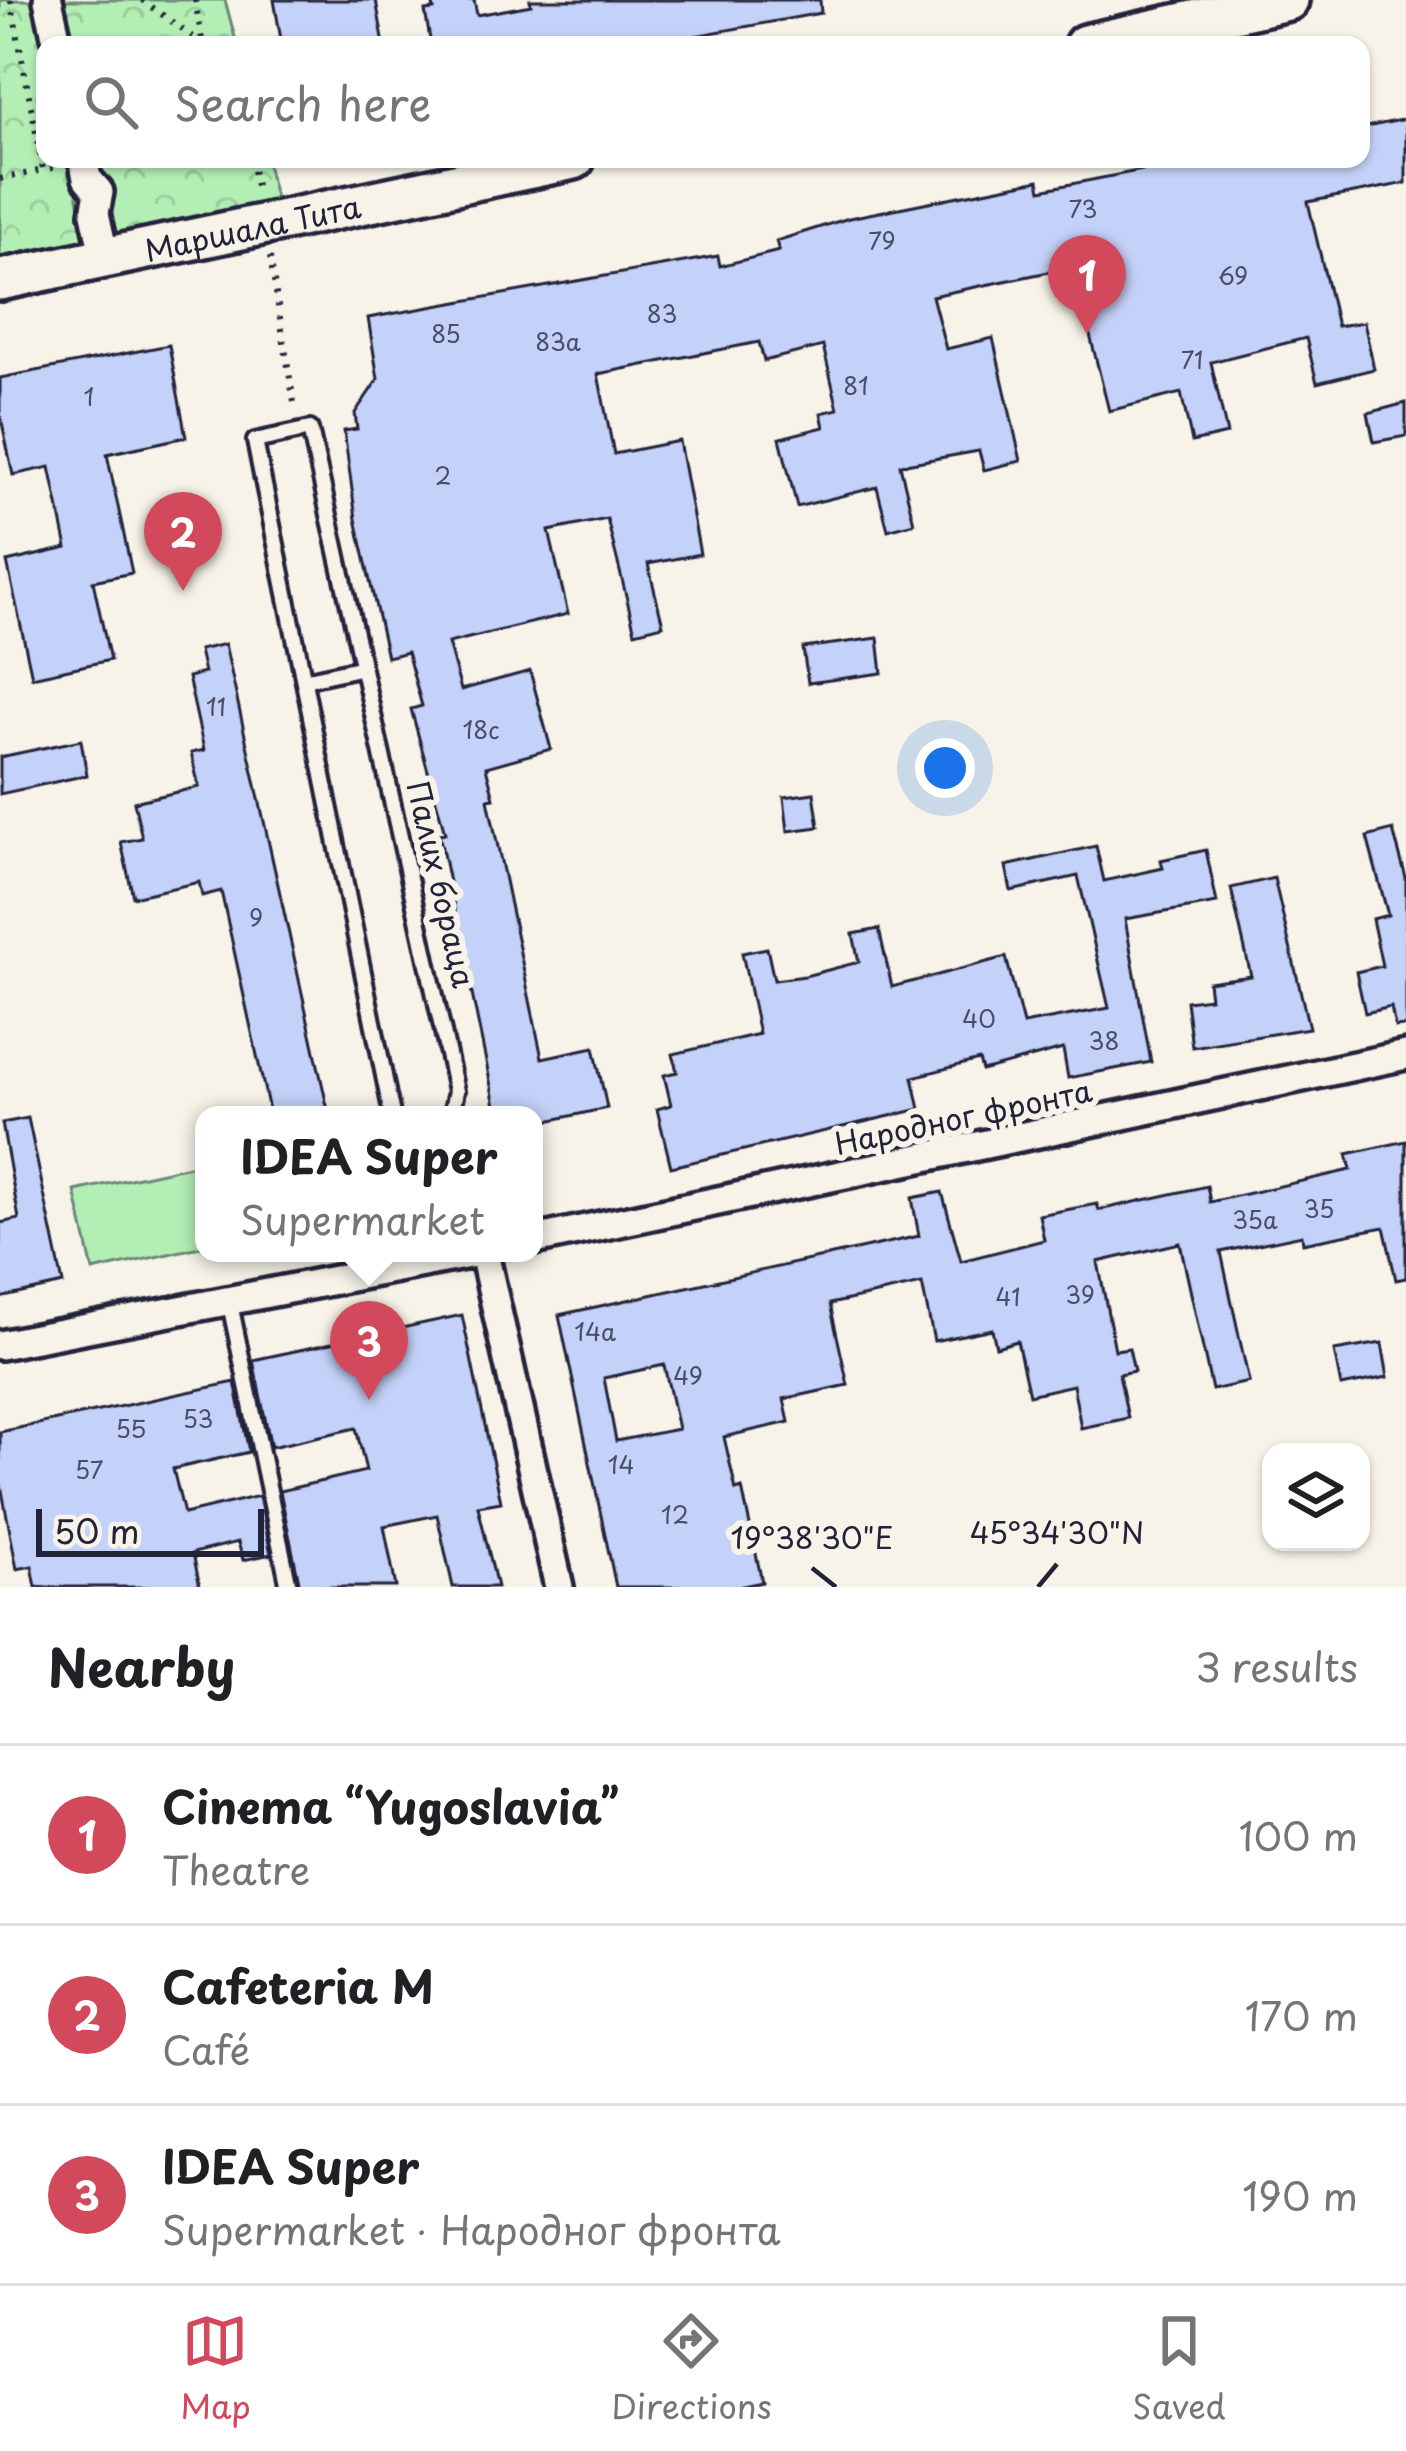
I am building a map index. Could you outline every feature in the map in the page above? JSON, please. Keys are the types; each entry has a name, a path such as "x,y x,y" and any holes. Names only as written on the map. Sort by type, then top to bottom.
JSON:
{"street":[{"path":"47,0 56,36"},
{"path":"1126,36 1288,0"},
{"path":"85,168 99,192 95,213 105,259"},
{"name":"Маршала Тита","path":"0,280 533,168"},
{"name":"Народног фронта","path":"543,1238 1406,1055"},
{"path":"0,1345 404,1262"},
{"path":"486,1262 559,1587"}],"lane":[{"name":"Палих бораца","path":"299,432 310,429 359,668 456,1091 453,1106"},
{"path":"299,432 255,441 390,1106"},
{"path":"304,680 359,668"},
{"path":"229,1300 289,1587"}],"path":[{"path":"11,0 36,133"},
{"path":"142,0 192,36"},
{"path":"195,0 202,36"},
{"path":"0,179 64,168"},
{"path":"266,227 299,432"}],"green space":[{"path":"0,0 36,0 43,36 36,36 36,168 72,168 87,241 0,260"},
{"path":"64,0 225,0 235,36 71,36"},
{"path":"99,168 268,168 276,202 114,239"},
{"path":"195,1165 195,1248 93,1271 75,1191"}],"building":[{"path":"274,0 376,0 382,36 280,36"},
{"path":"432,0 474,0 477,15 531,5 530,0 820,0 821,13 694,36 429,36 425,11 434,10"},
{"path":"1406,119 1406,183 1308,202 1337,326 1364,322 1374,369 1317,383 1306,338 1211,362 1227,434 1192,442 1181,393 1109,411 1073,267 932,296 946,349 993,338 1021,461 984,470 979,451 900,465 914,523 888,530 877,487 797,507 780,438 824,427 821,413 838,409 823,346 764,361 759,342 598,374 614,454 679,441 700,554 648,564 663,625 635,632 607,519 549,531 568,614 448,643 461,690 530,671 551,749 486,767 494,798 488,799 542,1058 594,1047 607,1108 543,1122 543,1106 495,1106 439,834 445,833 411,709 422,706 407,652 387,657 356,519 344,431 357,429 355,413 378,379 368,318 718,256 720,266 779,251 776,241 849,218 1039,180 1041,190 1152,168 1370,168 1370,126"},
{"path":"169,345 186,437 107,454 132,573 93,581 110,660 32,677 7,562 67,548 50,467 13,475 0,413 0,378"},
{"path":"1406,403 1406,436 1374,442 1368,413"},
{"path":"878,638 882,673 808,683 803,648"},
{"path":"225,644 327,1106 268,1106 221,891 202,896 199,882 133,897 121,842 142,838 134,802 199,787 191,753 204,750 188,677 204,673 199,650"},
{"path":"81,740 87,775 0,794 0,757"},
{"path":"814,793 819,827 788,831 784,797"},
{"path":"1393,830 1406,878 1406,1026 1395,1027 1391,1007 1365,1013 1356,972 1382,966 1372,919 1388,915 1367,837"},
{"path":"1096,846 1104,881 1163,868 1161,860 1206,850 1217,903 1125,919 1151,1062 1068,1078 1063,1049 982,1071 979,1060 913,1077 920,1109 671,1167 657,1109 671,1105 664,1075 677,1072 673,1054 759,1034 742,953 767,948 774,980 805,976 859,962 853,934 879,929 892,987 1006,957 1023,1024 1109,1008 1078,876 1011,891 1006,866"},
{"path":"1274,878 1309,1028 1192,1047 1186,1001 1210,998 1208,982 1251,976 1231,888"},
{"path":"28,1118 63,1284 0,1298 0,1223 19,1219 2,1123"},
{"path":"1406,1141 1406,1278 1396,1280 1384,1227 1303,1243 1302,1235 1221,1252 1249,1382 1212,1390 1180,1243 1098,1262 1115,1350 1129,1348 1134,1371 1119,1374 1128,1418 1081,1428 1073,1385 1029,1395 1017,1341 996,1347 992,1329 934,1341 922,1284 830,1304 848,1385 784,1399 789,1422 724,1437 736,1490 742,1488 762,1582 738,1587 616,1587 559,1315 919,1236 912,1198 942,1192 961,1261 1044,1240 1039,1215 1097,1204 1099,1210 1207,1186 1210,1202 1351,1170 1347,1154","holes":["664,1365 678,1429 616,1441 604,1378"]},
{"path":"462,1315 501,1502 478,1506 497,1587 453,1587 437,1515 384,1526 396,1587 300,1587 280,1491 366,1471 356,1428 271,1447 253,1360"},
{"path":"1382,1343 1388,1377 1341,1386 1334,1351"},
{"path":"235,1382 249,1452 173,1469 184,1514 259,1496 271,1554 243,1560 238,1542 193,1553 200,1587 36,1587 32,1566 17,1569 0,1480 0,1432"}],"place":[{"name":"Cinema “Yugoslavia”","path":"1087,334"},
{"name":"Cafeteria M","path":"183,591"},
{"name":"IDEA Super","path":"369,1400"}]}
